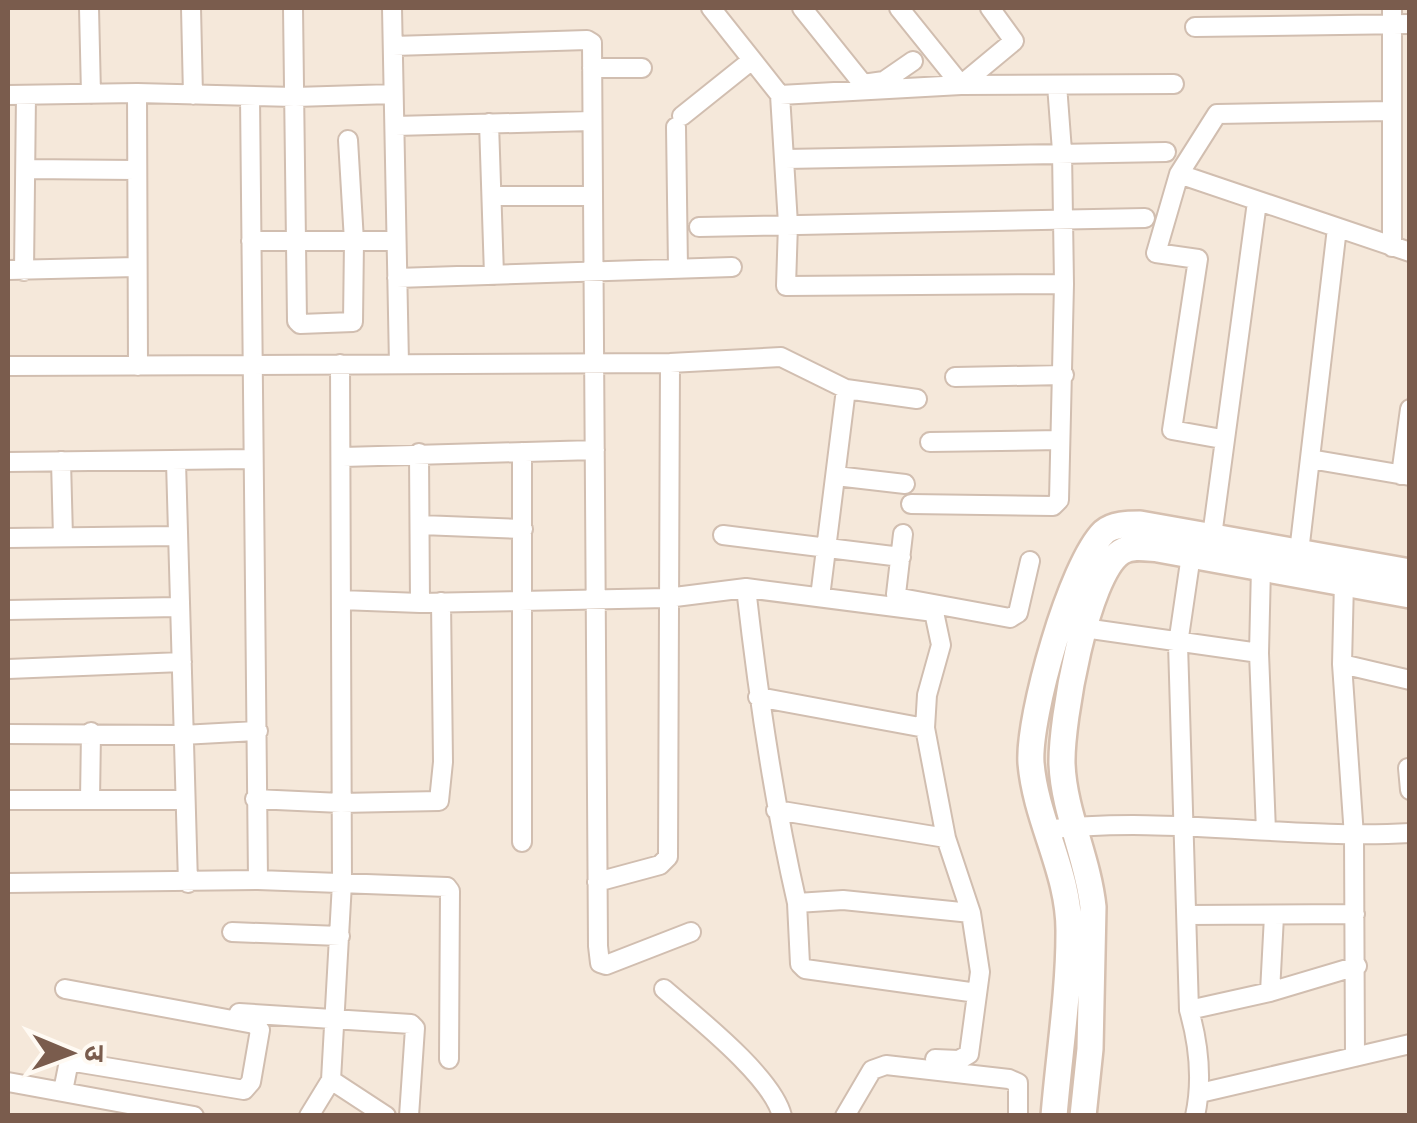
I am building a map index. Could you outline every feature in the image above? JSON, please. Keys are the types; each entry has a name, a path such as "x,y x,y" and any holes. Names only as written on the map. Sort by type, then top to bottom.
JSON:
{"street":[{"path":"89,8 91,94"},
{"path":"191,8 193,95"},
{"path":"293,8 298,324 353,322 354,241 348,140"},
{"path":"392,8 399,364"},
{"path":"711,8 780,95 788,224 786,286 1064,284"},
{"path":"961,85 1014,41 990,8"},
{"path":"808,10 863,84 884,80 914,61"},
{"path":"911,12 961,85"},
{"path":"1179,174 1401,250 1390,111 1398,19 1195,27"},
{"path":"392,46 591,40 597,882 602,965 691,932"},
{"path":"678,268 679,121 752,60"},
{"path":"592,68 642,68"},
{"path":"780,95 961,85 1174,84"},
{"path":"912,504 1056,504 1059,500 1064,284 1057,85"},
{"path":"136,93 138,366"},
{"path":"136,266 16,270 26,168 17,95 394,94"},
{"path":"250,96 258,880"},
{"path":"1222,439 1172,430 1198,259 1156,253 1179,174 1217,114 1390,111"},
{"path":"394,126 592,120"},
{"path":"489,123 494,275"},
{"path":"784,158 1166,152"},
{"path":"26,168 136,170"},
{"path":"492,196 593,196"},
{"path":"1212,536 1222,439 1257,202"},
{"path":"699,226 1144,218"},
{"path":"1299,552 1337,228"},
{"path":"251,241 395,241"},
{"path":"397,278 732,267"},
{"path":"8,366 594,363 781,357 846,389 917,399"},
{"path":"597,882 660,865 668,857 670,362"},
{"path":"308,1116 332,1080 340,936 340,364"},
{"path":"955,376 1064,375"},
{"path":"820,597 846,389"},
{"path":"1310,460 1405,476 1410,409"},
{"path":"930,442 1060,440"},
{"path":"342,457 594,450"},
{"path":"522,452 522,842"},
{"path":"420,453 420,602"},
{"path":"8,462 252,459"},
{"path":"61,462 63,536"},
{"path":"176,462 188,883"},
{"path":"836,476 905,484"},
{"path":"1054,1116 1070,933 1062,872 1046,830 1031,761 1034,716 1063,620 1093,547 1106,530 1124,524 1410,572"},
{"path":"421,525 522,529"},
{"path":"903,534 896,594 901,598 1010,618 1018,613 1030,560"},
{"path":"723,535 901,557"},
{"path":"8,538 177,536"},
{"path":"1083,1116 1090,1049 1093,907 1091,886 1068,810 1062,766 1063,729 1084,628 1102,576 1112,560 1124,549 1158,549 1410,596"},
{"path":"1191,555 1178,644 1189,1010 1198,1043 1200,1093 1195,1116"},
{"path":"1261,568 1259,653 1266,831"},
{"path":"1344,582 1342,664 1354,836 1355,1057"},
{"path":"746,588 776,810 797,904 800,964 805,969 978,993"},
{"path":"341,600 667,598 746,588 934,612 941,644 927,694 925,728 946,838 970,912 980,972 969,1054 960,1060 935,1058"},
{"path":"255,799 436,803 441,798 441,602"},
{"path":"8,610 178,608"},
{"path":"1084,628 1259,653"},
{"path":"8,669 182,662"},
{"path":"1342,664 1410,680"},
{"path":"758,698 925,728"},
{"path":"8,734 182,735 258,731"},
{"path":"90,800 91,732"},
{"path":"1408,768 1410,790"},
{"path":"8,800 184,800"},
{"path":"776,810 946,838"},
{"path":"1046,830 1074,826 1354,836 1410,833"},
{"path":"8,882 258,880 443,886 450,891 449,1059"},
{"path":"797,904 843,900 970,912"},
{"path":"1188,915 1355,914"},
{"path":"1270,992 1274,916"},
{"path":"232,932 340,936"},
{"path":"1189,1010 1270,992 1357,966"},
{"path":"63,1091 61,1060 244,1090 252,1082 260,1030 254,1024 65,989"},
{"path":"664,989 756,1074 780,1107 782,1116"},
{"path":"229,1012 414,1026 409,1116"},
{"path":"1200,1093 1410,1044"},
{"path":"846,1116 872,1070 886,1065 1009,1079 1020,1088 1018,1116"},
{"path":"104,1098 110,1068"},
{"path":"332,1080 386,1116"},
{"path":"8,1082 104,1098 140,1110 194,1116"}],"shaded area":[{"path":"8,8 1409,8 1409,1115 8,1115"}]}
